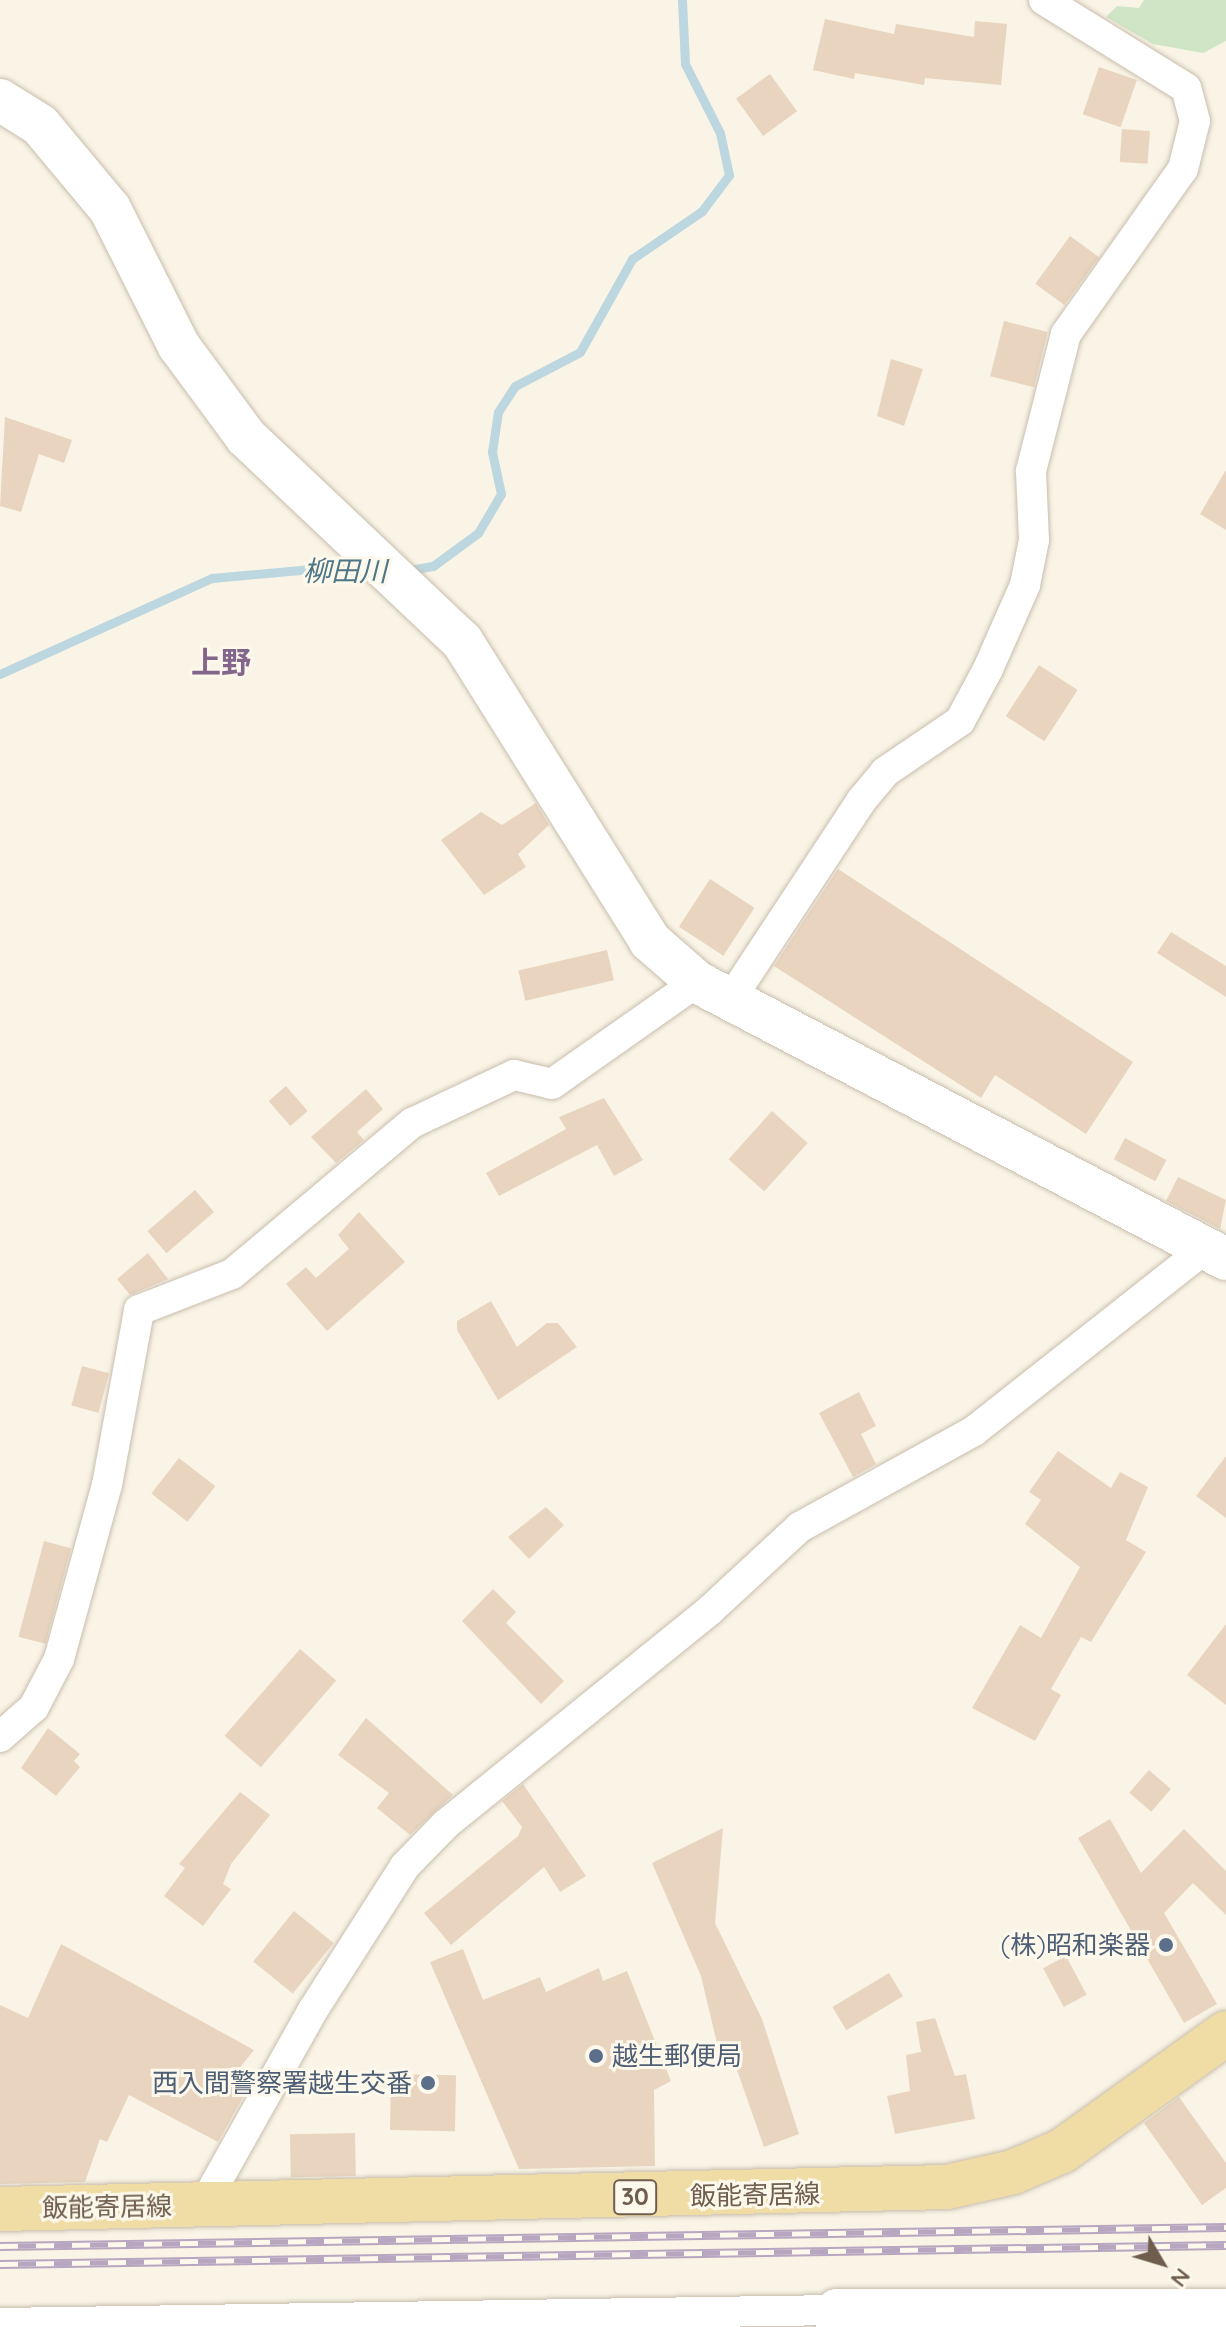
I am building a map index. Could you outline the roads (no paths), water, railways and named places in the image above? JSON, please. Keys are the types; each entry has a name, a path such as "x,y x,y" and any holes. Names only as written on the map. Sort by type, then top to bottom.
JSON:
{"main road":[{"name":"飯能寄居線","path":"0,2209 947,2187 1013,2172 1062,2151 1226,2033"}],"street":[{"path":"0,1737 34,1707 59,1659 107,1485 139,1310 232,1274 412,1123 514,1075 552,1084 713,991 861,801 915,748 943,737 981,682 1025,585 1034,540 1031,471 1066,334 1183,169 1195,121 1186,88 1044,0"},
{"path":"0,100 40,125 110,209 179,346 246,437 462,641 650,941 713,991 1214,1255 974,1431 800,1527 710,1610 446,1824 405,1866 313,2010 203,2206"},
{"path":"0,2323 837,2318 1226,2310"}],"waterway":[{"name":"柳田川","path":"404,571 433,566 478,533 501,494 492,452 498,412 515,386 580,352 632,259 702,211 729,175 720,133 685,64 682,0"},
{"name":"柳田川","path":"0,674 212,578 334,567 366,572"}],"railway":[{"path":"0,2246 1226,2227"},
{"path":"0,2264 1226,2245"}],"place":[{"name":"(株)昭和楽器","path":"1166,1945"},
{"name":"越生郵便局","path":"596,2056"},
{"name":"西入間警察署越生交番","path":"428,2083"}],"district":[{"name":"上野","path":"221,662"}]}
